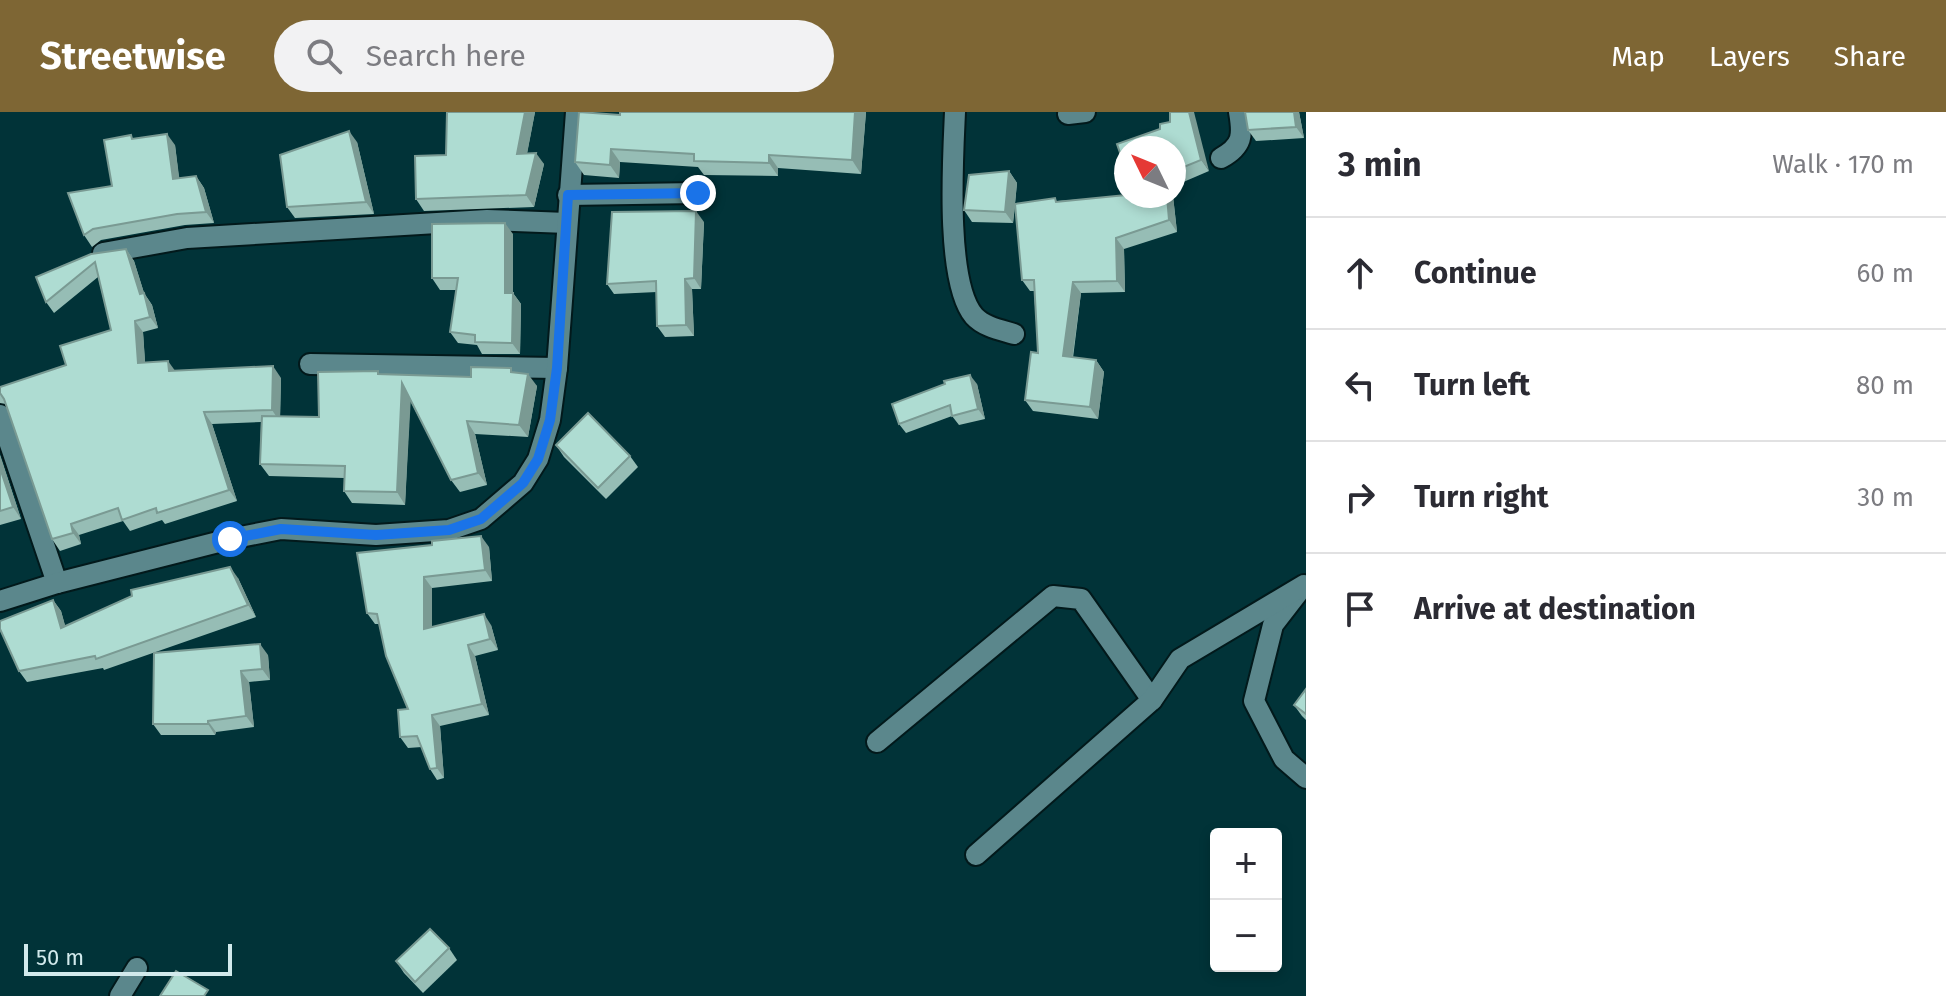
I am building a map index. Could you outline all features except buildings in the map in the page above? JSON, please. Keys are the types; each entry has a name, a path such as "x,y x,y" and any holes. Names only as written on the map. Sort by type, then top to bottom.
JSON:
{"street":[{"path":"0,601 57,583 281,529 376,535 449,530 481,519 523,483 538,459 550,420 557,368 576,112"},
{"path":"955,112 953,222 960,284 973,315 987,326 1014,334"},
{"path":"1221,158 1234,151 1241,139 1239,112"},
{"path":"568,195 698,193"},
{"path":"103,253 187,238 487,220 567,223"},
{"path":"310,364 557,368"},
{"path":"0,415 57,583"},
{"path":"976,855 1152,700 1180,659 1305,584"},
{"path":"1304,772 1284,759 1254,701 1273,625 1305,584"},
{"path":"877,742 1053,596 1081,599 1152,700"},
{"path":"120,996 137,968"}],"route":[{"path":"230,539 281,529 376,535 449,530 481,519 523,483 538,459 550,420 557,368 568,195 698,193"}]}
